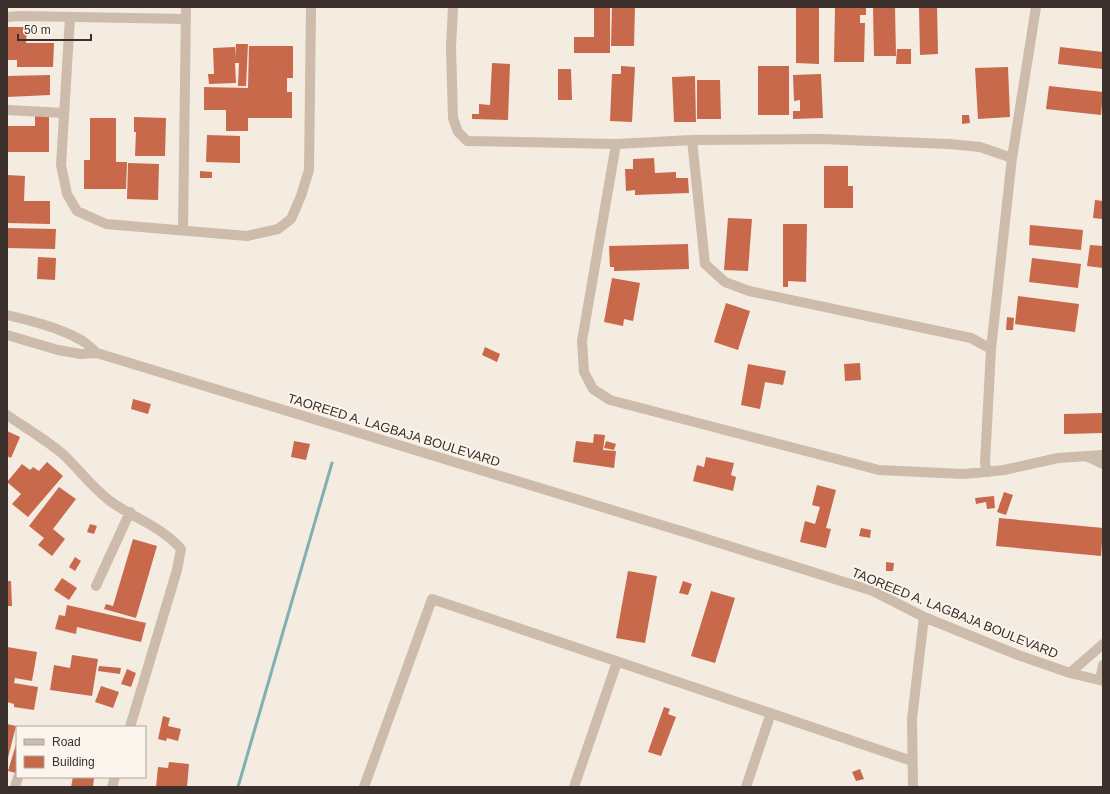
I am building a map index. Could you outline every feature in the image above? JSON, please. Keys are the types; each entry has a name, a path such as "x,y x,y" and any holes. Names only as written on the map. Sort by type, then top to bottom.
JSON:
{"street":[{"path":"183,230 186,7"},
{"path":"70,17 61,165 67,194 77,211 106,224 247,236 278,229 290,219 309,170 311,7"},
{"path":"453,7 451,48 453,118 458,132 467,141 616,144 692,140 822,139 948,144 980,147 1012,158"},
{"path":"990,472 986,468 985,464 991,349 1012,158 1036,7"},
{"path":"7,17 186,19"},
{"path":"7,110 64,113"},
{"path":"692,140 705,264 725,282 749,291 971,338 991,349"},
{"path":"616,144 583,336 584,372 593,389 610,400 879,470 964,474 1010,470 1058,458 1103,455"},
{"name":"TAOREED A. LAGBAJA BOULEVARD","path":"7,315 40,323 59,330 80,339 97,352 684,532"},
{"name":"TAOREED A. LAGBAJA BOULEVARD","path":"7,335 58,350 81,354 97,352"},
{"path":"7,415 64,455 83,476 111,501 174,540 181,549 130,726"},
{"path":"1086,456 1103,464"},
{"name":"TAOREED A. LAGBAJA BOULEVARD","path":"577,499 873,591 924,617 1018,655 1070,673 1101,681"},
{"path":"96,586 130,512"},
{"path":"364,787 432,599 912,761"},
{"path":"913,787 912,719 924,617"},
{"path":"1070,673 1103,644"},
{"path":"574,787 617,662"},
{"path":"1101,681 1103,665"},
{"path":"746,787 771,713"}],"building":[{"path":"594,7 610,7 610,53 574,53 574,37 594,37"},
{"path":"612,7 635,7 634,46 611,46"},
{"path":"796,7 819,7 819,64 796,63"},
{"path":"835,7 866,7 866,15 860,15 860,23 865,23 864,62 834,62"},
{"path":"873,7 895,7 896,56 874,56"},
{"path":"919,7 937,7 938,54 920,55"},
{"path":"7,27 27,27 26,43 54,43 53,67 17,67 17,60 7,60"},
{"path":"236,44 248,44 246,86 238,86 239,63 235,63 236,83 209,84 208,74 214,74 213,48 235,47 235,58"},
{"path":"249,46 293,46 293,78 287,78 287,92 292,92 292,118 248,118 248,131 226,131 226,110 204,110 204,87 248,88"},
{"path":"1060,47 1103,52 1103,69 1058,64"},
{"path":"897,49 911,49 911,64 896,64"},
{"path":"492,63 510,64 508,120 472,119 472,114 479,114 479,104 490,105"},
{"path":"621,66 635,67 632,122 610,121 612,74 621,74"},
{"path":"758,66 789,66 789,115 758,115"},
{"path":"1008,67 1010,117 978,119 975,68"},
{"path":"558,69 571,69 572,100 558,100"},
{"path":"821,74 823,118 793,119 793,111 800,111 800,100 794,101 793,75"},
{"path":"50,75 50,95 7,97 7,76"},
{"path":"695,76 696,122 674,122 672,77"},
{"path":"697,80 720,80 721,119 697,119"},
{"path":"1049,86 1103,92 1101,115 1046,109"},
{"path":"962,115 969,115 970,123 962,124"},
{"path":"35,116 49,116 49,152 7,152 7,126 35,126"},
{"path":"134,117 166,118 165,156 135,156 136,132 134,132"},
{"path":"90,118 116,118 116,162 127,162 126,189 84,189 84,160 90,160"},
{"path":"207,135 240,136 240,163 206,162"},
{"path":"654,158 655,173 676,172 676,178 688,178 689,193 635,195 635,190 626,191 625,169 633,169 633,159"},
{"path":"128,163 159,164 158,200 127,199"},
{"path":"824,166 848,166 848,186 853,186 853,208 824,208"},
{"path":"200,171 212,172 212,178 200,178"},
{"path":"7,175 25,176 24,201 50,201 50,224 7,223"},
{"path":"1095,200 1103,201 1103,219 1093,218"},
{"path":"728,218 752,219 748,271 724,270"},
{"path":"783,224 807,224 806,282 788,281 788,287 783,287"},
{"path":"1030,225 1083,230 1081,250 1029,245"},
{"path":"7,228 56,229 55,249 7,248"},
{"path":"688,244 689,269 614,271 614,267 610,267 609,246"},
{"path":"1090,245 1103,246 1103,268 1087,266"},
{"path":"38,257 56,258 55,280 37,279"},
{"path":"1032,258 1081,264 1078,288 1029,282"},
{"path":"612,278 640,283 633,321 624,319 623,326 604,322"},
{"path":"1018,296 1079,304 1075,332 1015,324"},
{"path":"726,303 750,311 738,350 714,342"},
{"path":"1007,317 1014,318 1013,330 1006,330"},
{"path":"485,347 500,354 497,362 482,355"},
{"path":"860,363 861,380 845,381 844,364"},
{"path":"748,364 786,371 783,385 765,382 760,409 741,405"},
{"path":"133,399 151,404 148,414 131,409"},
{"path":"1103,413 1103,433 1064,434 1064,414"},
{"path":"7,431 20,437 11,458 7,456"},
{"path":"594,434 605,435 603,450 616,451 614,468 573,462 576,441 593,443"},
{"path":"294,441 310,444 306,460 291,457"},
{"path":"606,441 616,444 614,450 604,448"},
{"path":"706,457 734,463 731,475 736,477 733,491 693,481 697,465 704,467"},
{"path":"47,462 63,476 28,517 12,504 21,494 7,482 22,464 30,470 33,467 39,471"},
{"path":"817,485 836,490 826,528 831,529 826,548 800,542 805,521 815,524 820,507 812,505"},
{"path":"59,487 76,499 53,529 65,539 52,556 38,545 44,538 29,526"},
{"path":"1004,492 1013,495 1006,515 997,512"},
{"path":"994,496 995,508 987,509 986,502 976,504 975,498"},
{"path":"999,518 1103,528 1101,556 996,546"},
{"path":"90,524 97,526 94,534 87,532"},
{"path":"861,528 871,530 870,538 859,536"},
{"path":"133,539 157,546 136,618 104,609 106,604 113,606"},
{"path":"75,557 81,561 75,571 69,567"},
{"path":"886,562 894,563 893,571 886,571"},
{"path":"628,571 657,576 645,643 616,638"},
{"path":"62,578 77,588 69,600 54,590"},
{"path":"7,581 11,581 12,606 7,606"},
{"path":"683,581 692,584 688,595 679,593"},
{"path":"711,591 735,598 715,663 691,656"},
{"path":"67,605 146,623 141,642 77,627 76,634 55,629 59,615 65,616"},
{"path":"7,647 37,652 32,681 15,678 14,683 38,687 34,710 14,707 14,704 7,702"},
{"path":"72,655 98,659 92,696 50,690 54,665 70,668"},
{"path":"99,666 121,668 120,674 98,671"},
{"path":"127,669 136,673 131,687 121,684"},
{"path":"101,686 119,692 113,708 95,702"},
{"path":"664,707 670,709 668,714 676,717 661,756 648,752"},
{"path":"163,716 170,718 168,726 181,729 178,741 167,738 166,741 158,739"},
{"path":"7,724 16,726 8,758 7,758"},
{"path":"16,744 16,773 8,771"},
{"path":"169,762 189,764 187,787 156,787 158,767 168,768"},
{"path":"860,769 864,779 856,781 852,772"},
{"path":"73,778 94,778 93,787 71,787"}],"waterway":[{"path":"238,787 332,463"}]}
